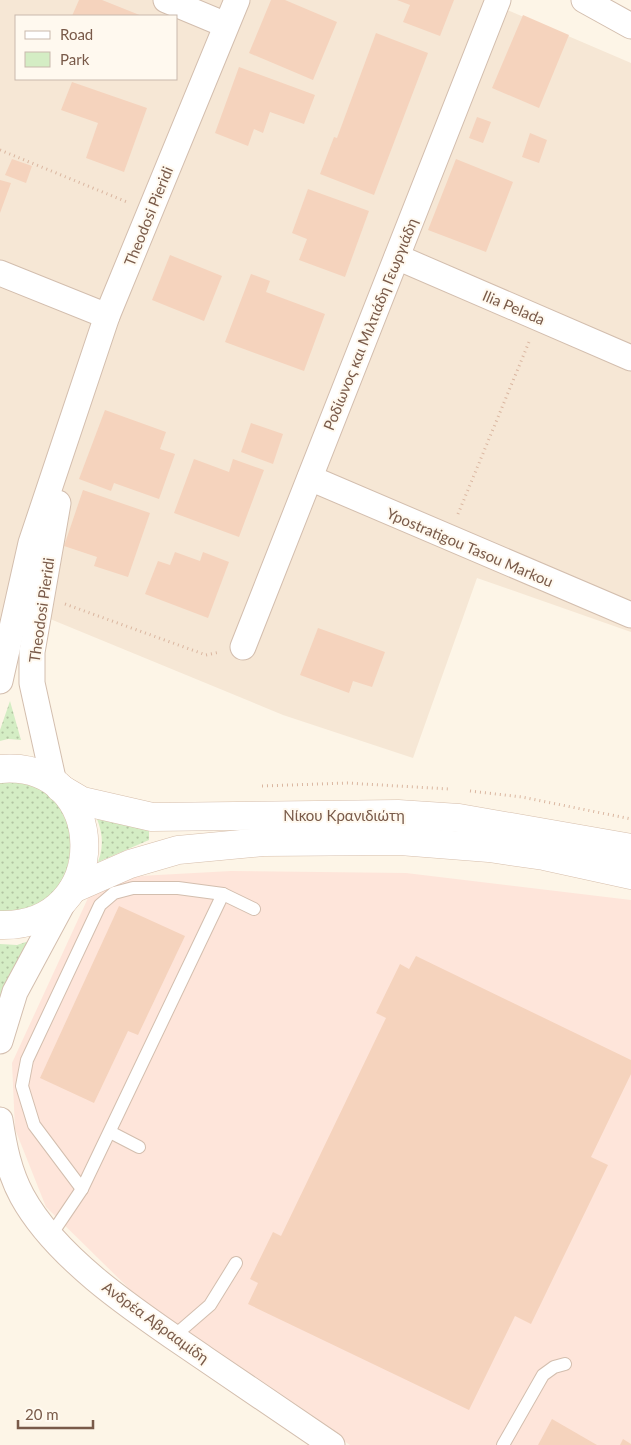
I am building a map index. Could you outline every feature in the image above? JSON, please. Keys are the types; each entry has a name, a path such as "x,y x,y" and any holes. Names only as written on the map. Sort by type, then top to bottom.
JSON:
{"main road":[{"name":"Νίκου Κρανιδιώτη","path":"0,769 29,771 82,801 152,817 398,814 459,818 631,848"},
{"path":"57,786 68,797 81,818 86,842 83,867 68,895"},
{"name":"Νίκου Κρανιδιώτη","path":"0,925 26,923 40,918 68,895 130,864 178,850 263,842 400,842 489,848 544,856 631,874"}],"street":[{"path":"166,0 226,25"},
{"name":"Theodosi Pieridi","path":"0,681 31,543 107,316 237,0"},
{"name":"Ροδίωνος και Μιλτιάδη Γεωργιάδη","path":"243,647 498,0"},
{"path":"584,0 631,26"},
{"name":"Ilia Pelada","path":"397,257 631,358"},
{"path":"0,273 107,316"},
{"name":"Theodosi Pieridi","path":"57,786 32,683 32,652 68,436"},
{"name":"Ypostratigou Tasou Markou","path":"310,478 631,615"},
{"path":"0,1041 15,992 68,895"},
{"name":"Ανδρέα Αβρααμίδη","path":"0,1120 5,1170 50,1235 113,1294 172,1337 332,1445"}],"lane":[{"path":"82,1189 34,1125 22,1086 27,1060 100,906 114,893 133,888 178,888 223,894 254,909"},
{"path":"50,1235 82,1189 223,894"},
{"path":"110,1132 140,1147"},
{"path":"172,1337 210,1305 236,1263"},
{"path":"503,1445 543,1374 554,1367 565,1364"}],"path":[{"path":"0,150 150,212"},
{"path":"448,537 539,318"},
{"path":"41,596 206,655 243,647"}],"shaded area":[{"path":"0,0 484,0 631,63 631,632 477,578 413,758 283,715 38,614 0,644"},
{"path":"231,871 406,873 631,900 631,1445 350,1445 158,1317 46,1207 15,1129 12,1063 88,898 121,877"}],"green space":[{"path":"10,701 21,740 8,739 0,741 0,730"},
{"path":"22,779 46,789 64,808 74,833 64,884 45,902 21,912 0,912 0,780"},
{"path":"94,812 149,826 149,840 98,862 102,837"},
{"path":"38,938 0,1009 0,944 17,945"}],"building":[{"path":"79,0 102,0 140,15 72,15"},
{"path":"271,0 285,0 337,22 313,80 249,53"},
{"path":"397,0 454,0 440,36 403,22 410,5"},
{"path":"523,15 569,35 539,108 492,88"},
{"path":"376,33 428,53 374,195 320,174 334,137 337,138"},
{"path":"239,67 315,95 304,124 270,112 263,133 254,129 248,146 215,133"},
{"path":"72,82 147,108 124,172 86,158 98,123 61,110"},
{"path":"477,117 491,122 483,143 469,138"},
{"path":"530,133 547,140 539,163 522,157"},
{"path":"12,159 32,166 26,183 5,175"},
{"path":"456,159 513,182 486,252 428,230"},
{"path":"0,180 11,183 0,213"},
{"path":"308,189 369,211 345,277 299,260 307,239 292,233"},
{"path":"170,255 222,276 204,321 152,300"},
{"path":"251,274 270,281 266,292 325,314 304,371 225,342"},
{"path":"105,410 166,432 160,449 175,454 159,499 114,483 111,491 79,479"},
{"path":"251,423 283,434 273,464 241,452"},
{"path":"194,459 229,472 233,459 264,470 239,537 174,513"},
{"path":"83,490 150,513 128,577 94,566 97,557 64,546"},
{"path":"175,552 200,561 203,552 229,562 208,618 145,594 158,561 170,565"},
{"path":"318,628 385,652 372,687 353,681 349,693 300,675"},
{"path":"119,906 185,936 138,1035 128,1031 94,1103 40,1078"},
{"path":"416,956 631,1060 631,1074 591,1157 608,1165 531,1324 515,1316 469,1410 248,1304 258,1283 250,1279 273,1232 281,1236 386,1018 376,1013 400,964 409,969"},
{"path":"552,1419 597,1445 538,1445"},
{"path":"623,1439 631,1444 631,1445 620,1445"}]}
